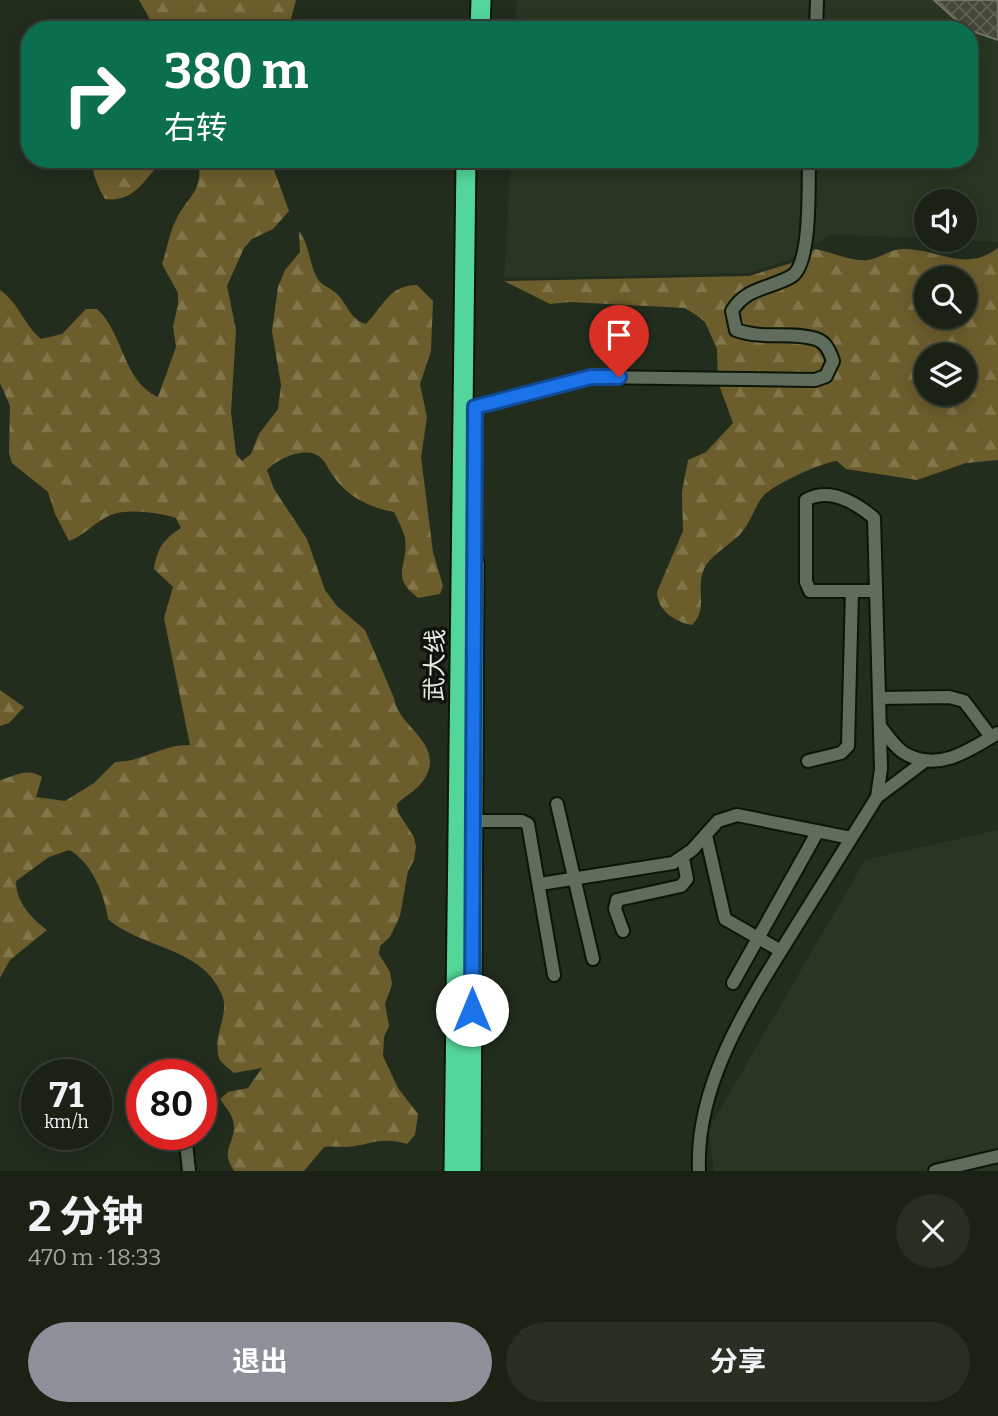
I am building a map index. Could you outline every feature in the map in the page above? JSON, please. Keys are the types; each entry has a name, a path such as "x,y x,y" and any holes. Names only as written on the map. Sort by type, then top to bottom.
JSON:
{"highway":[{"path":"469,21 470,0"},
{"path":"480,21 481,0"},
{"name":"武大线","path":"466,168 473,821 471,1171"},
{"name":"武大线","path":"454,1171 469,408 477,168"}],"street":[{"path":"816,21 817,0"},
{"path":"469,408 591,377 815,380 826,376 833,361 829,349 818,339 752,335 736,330 732,311 748,293 791,276 804,260 809,168"},
{"path":"876,590 810,591 806,582 806,500 817,494 848,500 874,518 881,769 877,797"},
{"path":"808,761 841,754 848,746 852,591"},
{"path":"879,698 949,697 964,701 995,735 947,760 925,761 906,754 880,726"},
{"path":"699,1171 698,1148 708,1094 739,1022 877,797 925,761"},
{"path":"557,804 593,959"},
{"path":"540,884 673,863 683,858 718,821 737,815 851,838"},
{"path":"473,821 523,821 528,824 554,975"},
{"path":"733,983 818,831"},
{"path":"706,835 725,919 757,940 781,951"},
{"path":"623,931 615,908 617,900 681,886 687,879 683,858"},
{"path":"186,1150 188,1171"},
{"path":"935,1171 998,1156"}],"shaded area":[{"path":"517,0 998,0 998,242 977,241 977,189 914,189 914,238 832,234 792,259 749,273 504,278 510,168 978,168 978,21 516,21"},
{"path":"998,830 998,1171 714,1171 708,1130 865,860"}],"green space":[{"path":"139,0 296,0 290,21 151,21"},
{"path":"93,168 156,168 132,193 116,199 105,199"},
{"path":"273,168 289,211 273,229 252,239 244,248 227,286 236,330 231,412 236,454 242,461 251,454 259,434 278,409 281,385 272,331 278,287 285,270 300,252 299,231 318,279 340,297 361,322 366,324 387,298 407,286 417,285 433,301 431,351 420,384 427,417 421,457 433,552 443,586 440,594 418,598 409,590 402,577 405,538 394,512 376,508 353,496 340,484 320,457 311,453 298,453 284,458 267,470 274,489 307,539 325,590 337,606 365,630 397,709 426,746 430,757 429,768 423,781 397,804 398,812 414,837 416,847 414,860 408,871 400,916 390,937 380,946 379,954 390,972 392,984 385,1004 389,1026 384,1037 383,1056 398,1088 418,1114 415,1135 407,1144 383,1141 347,1147 324,1147 304,1171 234,1171 228,1158 228,1149 234,1125 230,1113 220,1099 228,1092 248,1088 262,1068 234,1073 222,1062 217,1050 224,1003 213,979 187,958 137,937 108,919 96,880 84,862 69,850 49,857 16,881 19,896 26,909 47,930 10,960 0,978 0,780 21,773 37,774 42,777 36,797 65,801 94,783 115,762 135,759 170,747 190,745 164,618 173,587 154,569 162,545 181,528 176,518 153,513 126,512 106,518 69,541 55,514 48,492 12,463 9,453 10,406 0,383 0,290 7,295 41,339 62,334 86,309 97,309 113,331 137,380 146,390 158,397 176,347 173,327 178,304 178,293 162,264 174,225 197,186 199,170"},
{"path":"998,248 998,460 966,463 917,480 846,469 837,461 820,465 788,479 764,495 742,532 707,563 702,576 700,612 692,625 668,614 660,604 657,592 683,531 682,492 688,460 706,452 733,423 718,382 717,349 705,322 685,308 570,302 550,304 504,281 749,276 795,262 815,249 862,260 904,249 952,258 974,259"},
{"path":"0,690 24,707 9,723 0,726"}],"building":[{"path":"934,0 998,0 998,40 978,33 978,21 957,21"}],"route":[{"path":"472,1010 475,407 591,377 619,377"}]}
